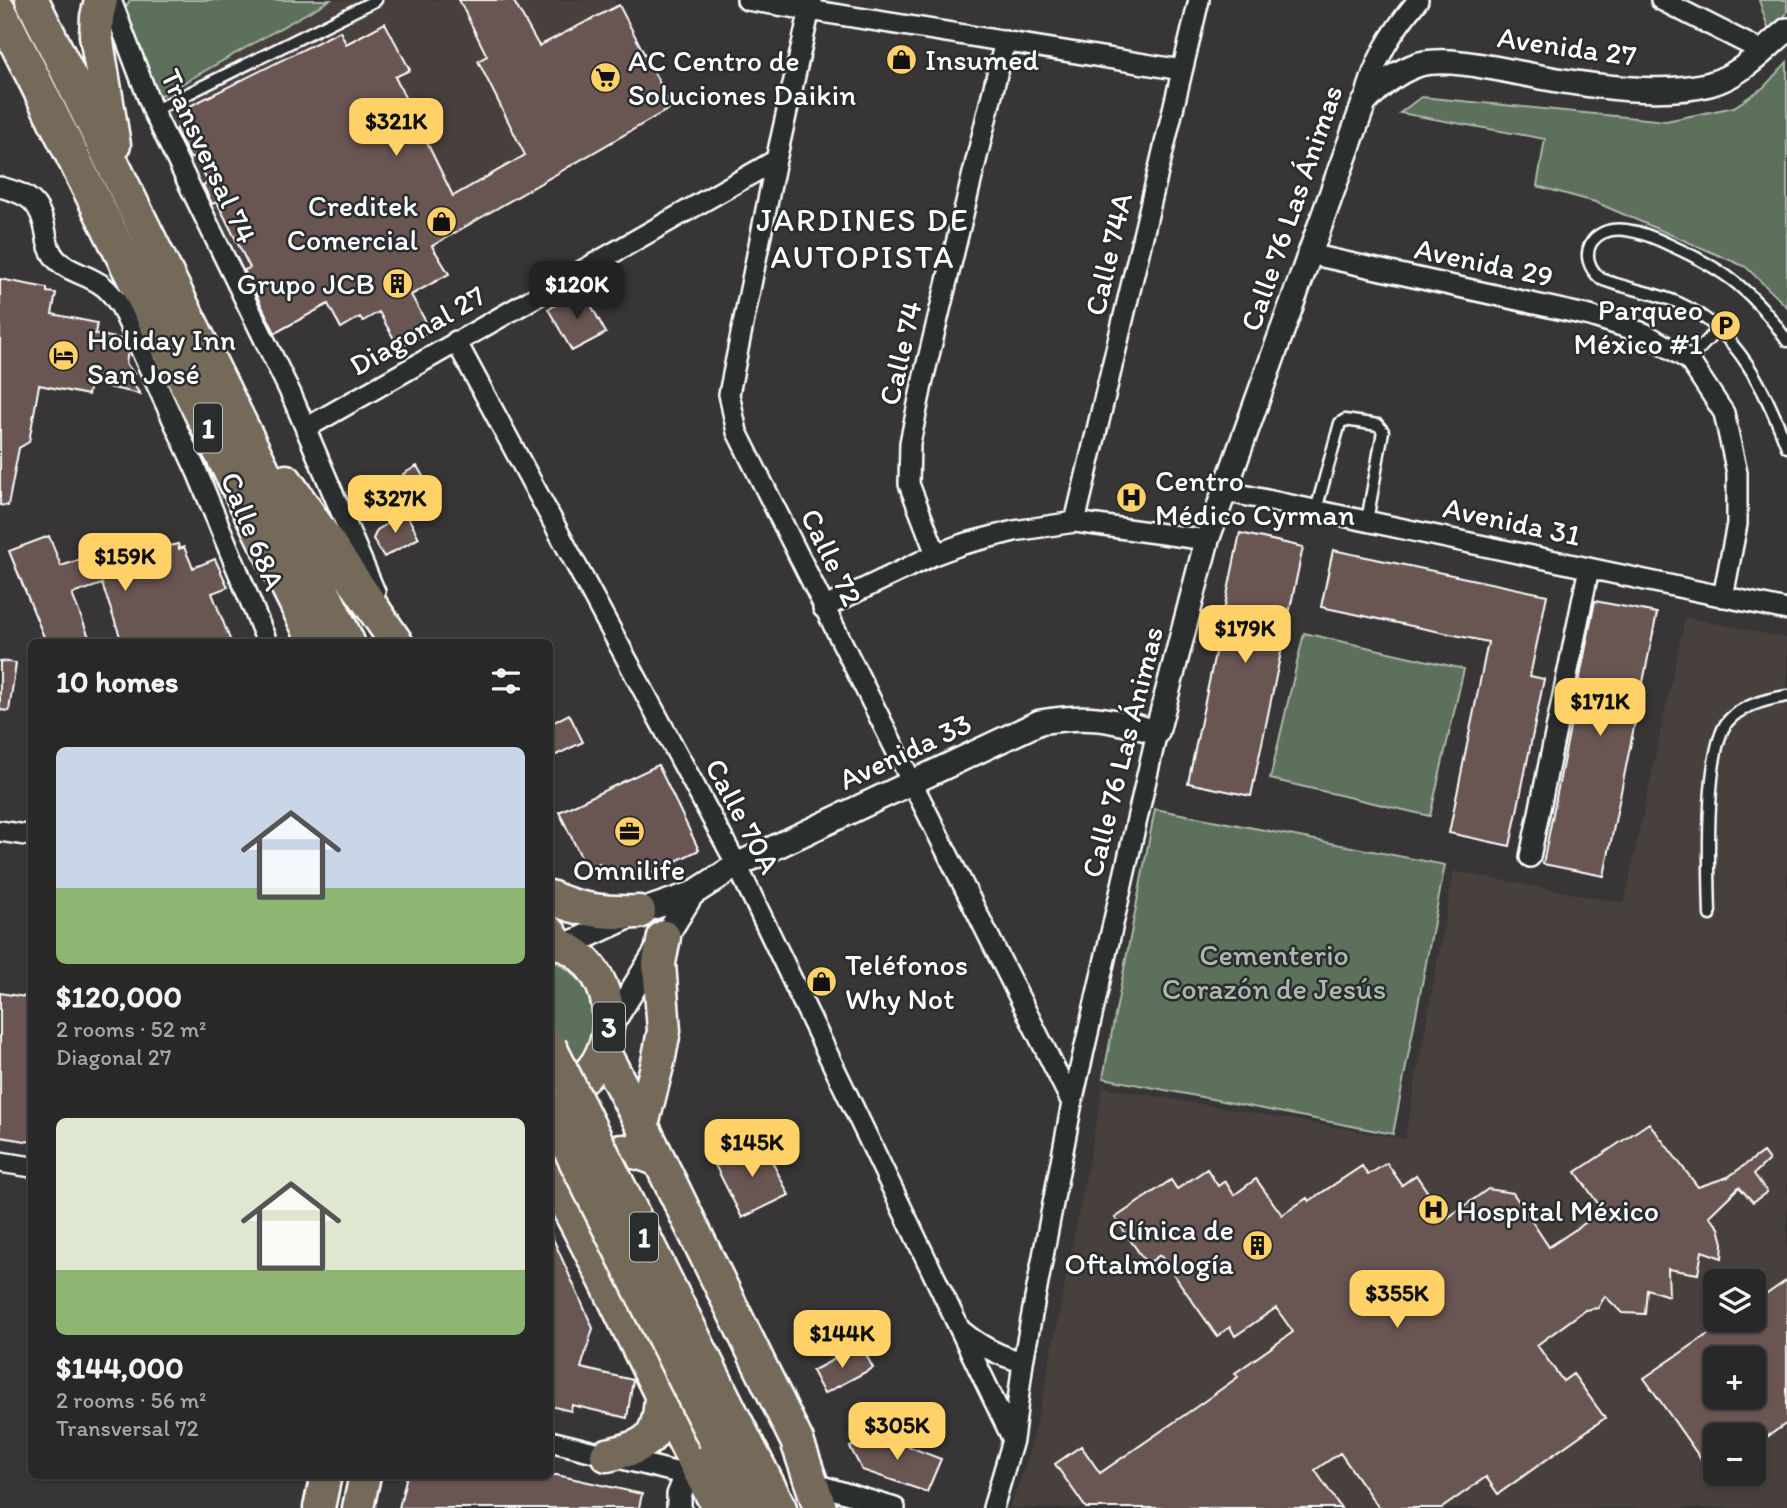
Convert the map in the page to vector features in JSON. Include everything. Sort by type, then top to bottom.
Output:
[{"type":"highway","name":"1","points":[[32,0],[347,639]]},
{"type":"highway","points":[[101,0],[96,35],[121,180]]},
{"type":"highway","name":"1","points":[[0,11],[314,639]]},
{"type":"highway","points":[[218,380],[394,639]]},
{"type":"highway","points":[[194,400],[301,639]]},
{"type":"highway","points":[[553,899],[567,906],[603,913],[639,912]]},
{"type":"highway","points":[[642,1125],[664,1031],[659,977],[664,937]]},
{"type":"highway","points":[[606,1040],[642,1125],[797,1441],[821,1497]]},
{"type":"highway","name":"1","points":[[553,1055],[708,1451],[780,1508]]},
{"type":"highway","name":"1","points":[[553,1117],[708,1451],[748,1508]]},
{"type":"highway","points":[[570,1211],[571,1193],[578,1176],[590,1162],[606,1153],[624,1150],[643,1153],[659,1161]]},
{"type":"highway","points":[[553,1180],[661,1394],[708,1451],[719,1508]]},
{"type":"highway","points":[[607,1454],[639,1448],[650,1437],[660,1411],[661,1394]]},
{"type":"main road","name":"3","points":[[553,1095],[573,1086],[590,1071],[606,1040],[609,1003],[600,980],[586,961],[555,941]]},
{"type":"main road","points":[[319,1508],[325,1479]]},
{"type":"main road","points":[[358,1508],[364,1479]]},
{"type":"street","name":"Transversal 74","points":[[111,0],[153,111],[306,428],[395,639]]},
{"type":"street","points":[[747,0],[811,5],[1182,70]]},
{"type":"street","name":"Calle 74A","points":[[1075,522],[1199,0]]},
{"type":"street","name":"Calle 76 Las Ánimas","points":[[993,1508],[1013,1440],[1023,1362],[1072,1103],[1157,732],[1207,540],[1364,103],[1371,73],[1397,25],[1418,0]]},
{"type":"street","points":[[1661,0],[1762,51]]},
{"type":"street","name":"Calle 72","points":[[811,5],[776,160],[729,394],[737,432],[910,784],[1072,1103]]},
{"type":"street","name":"Avenida 27","points":[[1364,103],[1395,75],[1422,64],[1472,64],[1552,80],[1627,88],[1680,89],[1711,84],[1741,71],[1787,30]]},
{"type":"street","name":"Calle 74","points":[[936,554],[909,484],[910,443],[1005,41]]},
{"type":"street","name":"Diagonal 27","points":[[306,428],[776,160]]},
{"type":"street","name":"Calle 68A","points":[[0,187],[24,194],[34,201],[40,211],[48,247],[56,259],[69,269],[102,285],[121,307],[197,472],[266,639]]},
{"type":"street","name":"Avenida 29","points":[[1309,254],[1590,316],[1644,334],[1689,360]]},
{"type":"street","name":"Calle 70A","points":[[456,341],[737,865],[1013,1440]]},
{"type":"street","points":[[1689,360],[1724,413],[1737,473],[1737,524],[1723,597]]},
{"type":"street","name":"Avenida 31","points":[[1224,491],[1787,610]]},
{"type":"street","points":[[823,608],[936,554],[1014,531],[1075,522],[1207,540]]},
{"type":"street","points":[[1530,857],[1589,568]]},
{"type":"street","name":"Avenida 33","points":[[555,941],[692,894],[737,865],[1040,722],[1070,717],[1109,719],[1157,732]]},
{"type":"street","points":[[0,831],[28,835]]},
{"type":"street","name":"Avenida 33","points":[[606,1040],[664,937],[692,894]]},
{"type":"street","points":[[0,1162],[28,1166]]},
{"type":"street","name":"Calle 70A","points":[[959,1328],[978,1345],[995,1354],[1023,1362]]},
{"type":"street","points":[[553,1442],[607,1454],[708,1451]]},
{"type":"street","points":[[679,1508],[679,1495],[708,1451]]},
{"type":"street","points":[[821,1497],[834,1508]]},
{"type":"street","points":[[821,1497],[895,1508]]},
{"type":"lane","points":[[153,111],[376,0]]},
{"type":"lane","points":[[1787,341],[1764,308],[1735,280],[1697,257],[1660,240],[1628,230],[1602,231],[1593,239],[1588,261],[1591,271],[1601,279],[1680,303],[1718,329],[1743,354],[1787,447]]},
{"type":"lane","points":[[1689,360],[1718,329]]},
{"type":"lane","points":[[1316,510],[1340,423],[1345,420],[1378,425],[1383,431],[1367,521]]},
{"type":"lane","points":[[1710,915],[1709,802],[1720,735],[1728,720],[1744,710],[1768,698],[1787,695]]},
{"type":"shaded area","points":[[331,0],[614,0],[672,107],[271,334],[153,100]]},
{"type":"shaded area","name":"Hospital México","points":[[1685,617],[1787,638],[1787,1508],[1009,1508],[1025,1467],[1043,1395],[1103,1087],[1405,1139],[1454,871],[1624,903]]},
{"type":"green space","points":[[130,0],[330,0],[153,100],[121,15]]},
{"type":"green space","points":[[1759,0],[1787,0],[1787,13],[1770,34]]},
{"type":"green space","points":[[1787,62],[1787,307],[1746,267],[1595,202],[1537,186],[1545,139],[1400,113],[1421,97],[1666,121],[1734,107],[1764,87]]},
{"type":"green space","points":[[1304,633],[1464,669],[1430,816],[1270,779]]},
{"type":"green space","name":"Cementerio Corazón de Jesús","points":[[1155,809],[1445,865],[1393,1134],[1103,1078]]},
{"type":"green space","points":[[553,961],[578,979],[593,1007],[593,1038],[586,1053],[571,1069],[553,1078]]},
{"type":"building","points":[[459,0],[513,0],[539,46],[619,5],[672,107],[432,246],[449,274],[411,295],[426,322],[423,323],[428,333],[399,348],[379,312],[363,321],[360,317],[341,328],[328,304],[275,333],[244,270],[250,268],[217,202],[212,204],[203,185],[208,182],[197,159],[190,158],[176,130],[187,118],[182,110],[340,31],[346,44],[385,23],[410,70],[395,77],[453,196],[525,155],[478,61],[487,56]]},
{"type":"building","name":"Holiday Inn San José","points":[[0,279],[47,288],[47,292],[56,293],[52,314],[97,323],[95,334],[122,339],[123,349],[128,351],[126,363],[134,374],[129,378],[140,394],[90,383],[88,395],[39,385],[29,442],[19,448],[8,506],[0,505]]},
{"type":"building","points":[[583,290],[606,333],[572,351],[548,309]]},
{"type":"building","points":[[417,466],[432,492],[418,500],[403,474]]},
{"type":"building","points":[[406,513],[419,538],[384,557],[373,539],[377,530]]},
{"type":"building","points":[[1240,533],[1303,547],[1251,796],[1188,783]]},
{"type":"building","points":[[49,536],[61,566],[132,542],[135,551],[151,546],[152,550],[178,544],[179,549],[184,547],[193,568],[215,559],[228,587],[212,593],[230,639],[121,639],[102,584],[72,594],[90,639],[45,639],[9,551]]},
{"type":"building","points":[[1333,550],[1547,595],[1530,676],[1544,679],[1510,846],[1449,833],[1488,642],[1321,607]]},
{"type":"building","points":[[1595,601],[1657,613],[1604,876],[1543,864]]},
{"type":"building","points":[[0,661],[16,663],[9,711],[0,710]]},
{"type":"building","points":[[569,714],[583,742],[553,757],[553,722]]},
{"type":"building","name":"Omnilife","points":[[658,765],[699,850],[645,876],[641,867],[625,875],[621,866],[605,874],[599,863],[587,869],[559,812]]},
{"type":"building","points":[[0,993],[28,997],[28,1141],[0,1137]]},
{"type":"building","points":[[1649,1123],[1698,1187],[1728,1177],[1763,1152],[1769,1160],[1754,1174],[1767,1192],[1753,1202],[1739,1187],[1709,1216],[1719,1228],[1723,1243],[1722,1258],[1702,1251],[1698,1274],[1668,1269],[1669,1296],[1647,1289],[1645,1314],[1622,1313],[1605,1296],[1598,1308],[1585,1310],[1537,1345],[1563,1381],[1573,1374],[1605,1418],[1498,1494],[1486,1477],[1442,1508],[1379,1508],[1340,1453],[1315,1470],[1341,1508],[1086,1508],[1055,1464],[1081,1446],[1100,1473],[1238,1377],[1235,1373],[1293,1332],[1276,1308],[1235,1336],[1230,1327],[1217,1336],[1160,1255],[1147,1264],[1115,1218],[1171,1180],[1177,1189],[1207,1169],[1218,1186],[1225,1181],[1234,1195],[1256,1179],[1282,1215],[1307,1198],[1309,1201],[1362,1166],[1368,1175],[1387,1163],[1402,1185],[1416,1175],[1446,1219],[1488,1189],[1513,1193],[1549,1247],[1603,1211],[1576,1172]]},
{"type":"building","points":[[761,1140],[789,1195],[742,1218],[714,1163]]},
{"type":"building","points":[[553,1239],[593,1328],[581,1368],[633,1380],[627,1418],[572,1405],[571,1411],[553,1407]]},
{"type":"building","points":[[1787,1280],[1787,1423],[1766,1438],[1766,1423],[1703,1423],[1703,1462],[1644,1378],[1711,1332],[1766,1332],[1766,1295]]},
{"type":"building","points":[[861,1345],[873,1368],[824,1394],[812,1371]]},
{"type":"building","points":[[879,1435],[941,1459],[927,1492],[862,1470],[850,1447]]},
{"type":"building","points":[[553,1475],[557,1475],[642,1494],[639,1508],[399,1508],[406,1479],[553,1479]]},
{"type":"place","name":"Insumed","points":[[902,59]]},
{"type":"place","name":"AC Centro de Soluciones Daikin","points":[[605,77]]},
{"type":"place","name":"Creditek Comercial","points":[[441,222]]},
{"type":"place","name":"Grupo JCB","points":[[398,283]]},
{"type":"place","name":"Parqueo México #1","points":[[1726,326]]},
{"type":"place","name":"Holiday Inn San José","points":[[64,356]]},
{"type":"place","name":"Centro Médico Cyrman","points":[[1132,497]]},
{"type":"place","name":"Omnilife","points":[[629,831]]},
{"type":"place","name":"Teléfonos Why Not","points":[[822,981]]},
{"type":"place","name":"Hospital México","points":[[1433,1210]]},
{"type":"place","name":"Clínica de Oftalmología","points":[[1257,1246]]},
{"type":"district","name":"JARDINES DE AUTOPISTA","points":[[863,238]]}]
